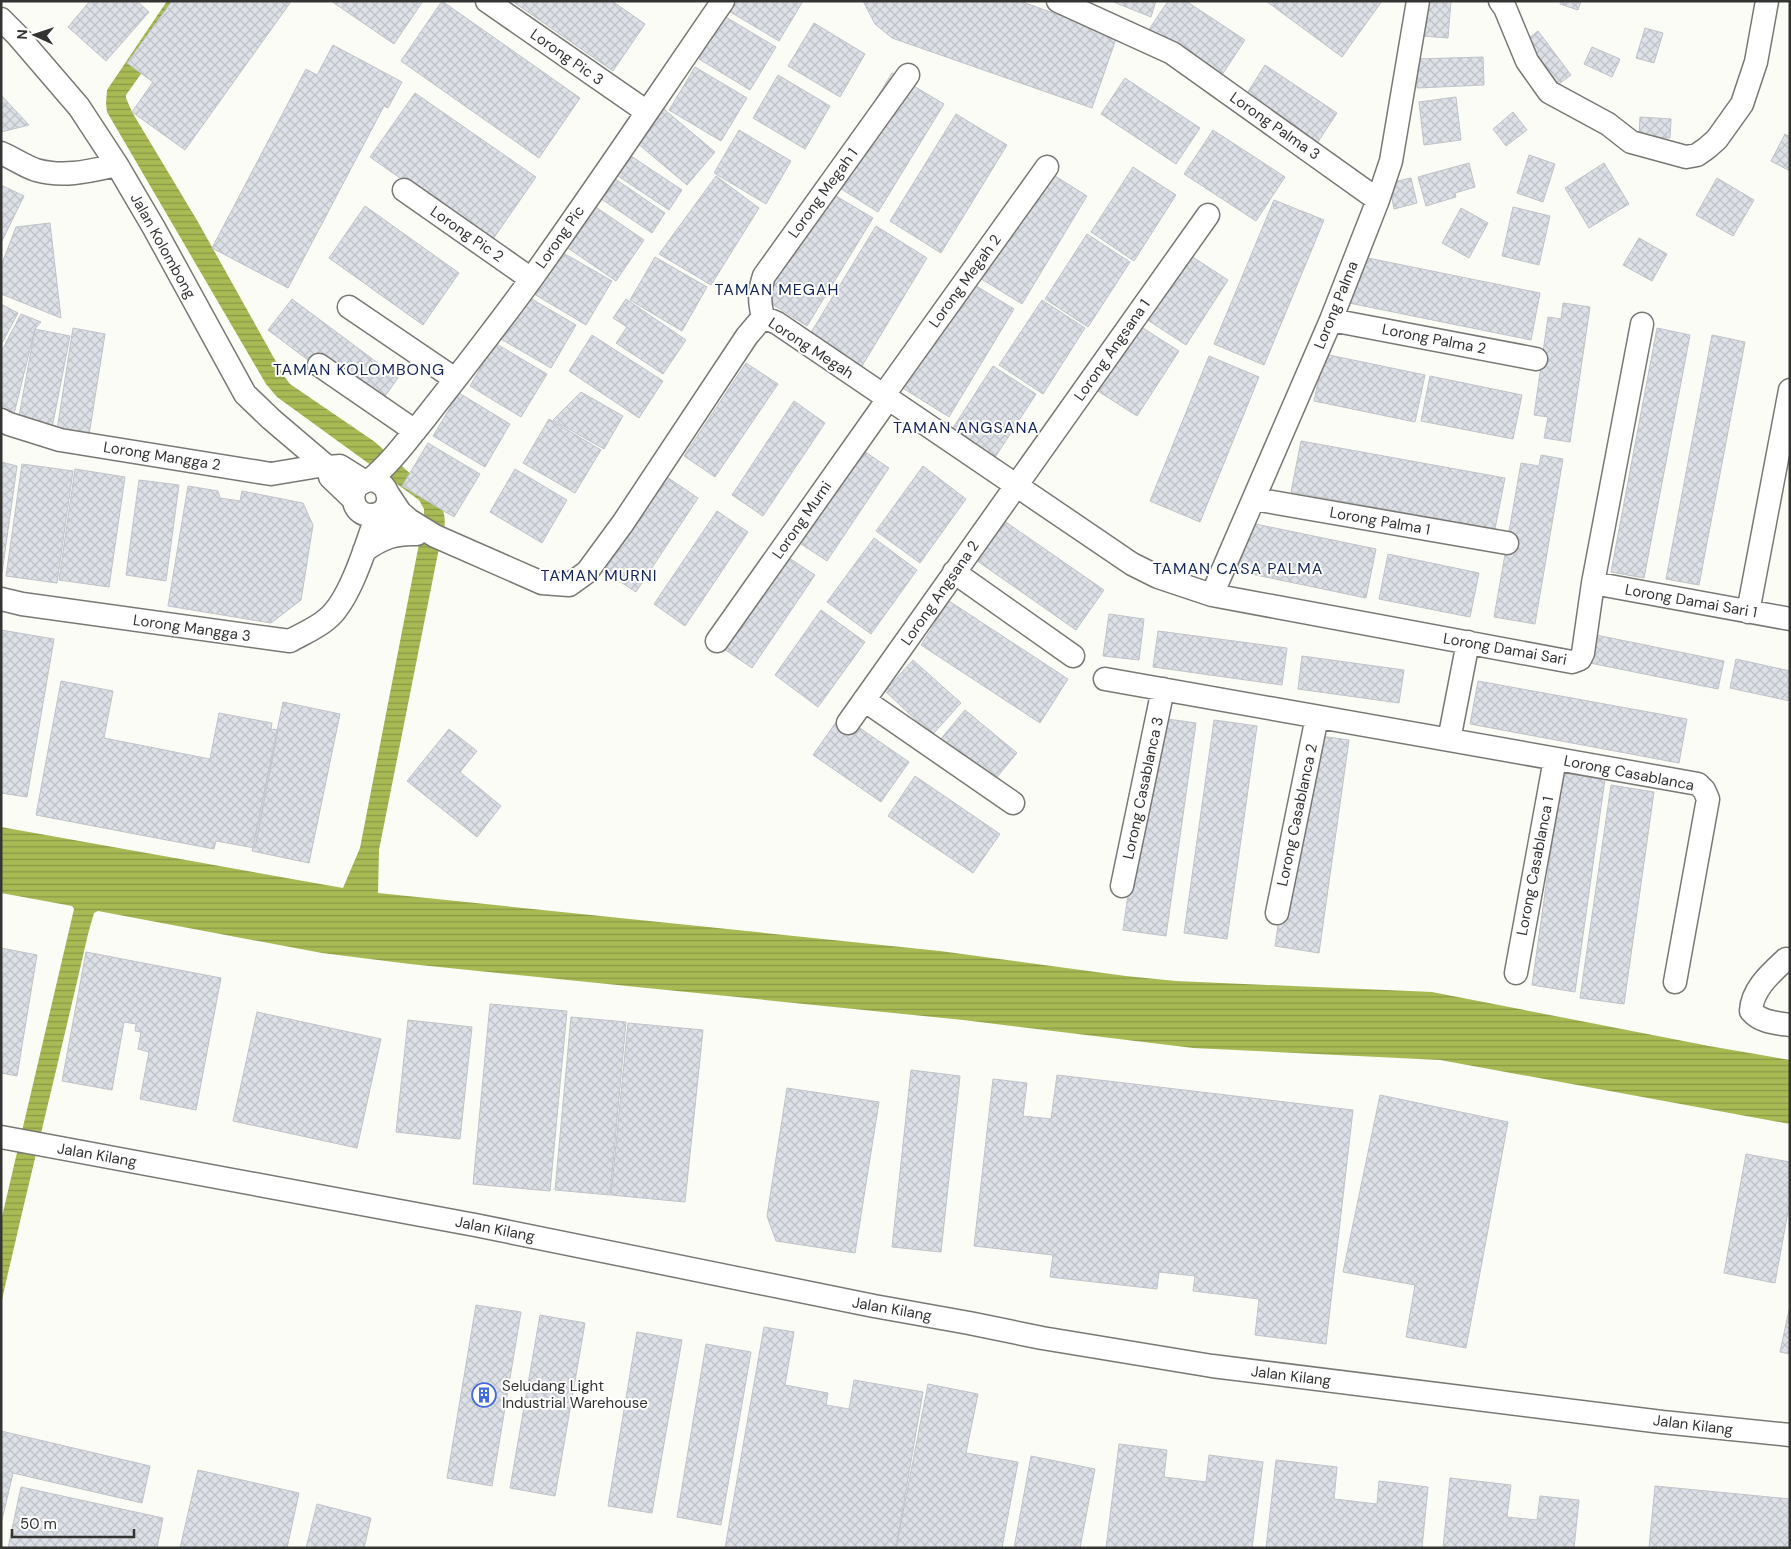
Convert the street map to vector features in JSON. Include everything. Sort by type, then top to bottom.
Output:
[{"type":"street","name":"Lorong Pic 3","points":[[487,1],[647,112]]},
{"type":"street","name":"Lorong Pic","points":[[370,495],[392,457],[415,432],[531,279],[723,1]]},
{"type":"street","name":"Lorong Palma 3","points":[[1058,1],[1172,53],[1378,200]]},
{"type":"street","name":"Lorong Palma","points":[[1212,595],[1331,320],[1378,200],[1390,161],[1418,1]]},
{"type":"street","points":[[1506,3],[1527,61],[1549,92],[1608,124],[1632,142],[1686,157],[1697,155],[1707,148],[1717,138],[1742,104],[1756,62],[1767,1]]},
{"type":"street","name":"Jalan Kolombong","points":[[1,20],[18,36],[79,108],[117,165],[154,228],[245,394],[271,419],[327,466],[330,477],[370,495]]},
{"type":"street","name":"Lorong Megah 1","points":[[763,317],[759,303],[760,288],[764,276],[908,75]]},
{"type":"street","points":[[1,153],[37,170],[58,173],[80,174],[117,165]]},
{"type":"street","name":"Lorong Megah 2","points":[[885,397],[1047,167]]},
{"type":"street","name":"Lorong Pic 2","points":[[404,190],[531,279]]},
{"type":"street","name":"Lorong Angsana 1","points":[[1016,485],[1208,215]]},
{"type":"street","points":[[349,307],[456,379]]},
{"type":"street","name":"Lorong Megah","points":[[370,495],[400,512],[430,534],[542,583],[569,585],[587,572],[623,523],[747,336],[763,317],[777,323],[1132,564],[1158,577],[1212,595]]},
{"type":"street","name":"Lorong Palma 2","points":[[1331,320],[1536,359]]},
{"type":"street","name":"Lorong Damai Sari","points":[[1212,595],[1572,662],[1580,659],[1583,653],[1593,583],[1642,324]]},
{"type":"street","points":[[319,365],[415,432]]},
{"type":"street","points":[[1748,612],[1790,390]]},
{"type":"street","name":"Lorong Murni","points":[[716,641],[885,397]]},
{"type":"street","name":"Lorong Mangga 2","points":[[1,420],[60,440],[272,474],[327,466]]},
{"type":"street","name":"Lorong Angsana 2","points":[[848,722],[1016,485]]},
{"type":"street","name":"Lorong Mangga 3","points":[[1,599],[22,604],[290,641],[328,619],[341,603],[364,551],[370,495]]},
{"type":"street","name":"Lorong Mangga 3","points":[[354,576],[370,495]]},
{"type":"street","name":"Lorong Palma 1","points":[[1254,500],[1506,543]]},
{"type":"street","points":[[364,551],[380,541],[400,533],[430,534]]},
{"type":"street","points":[[954,572],[1074,656]]},
{"type":"street","name":"Lorong Damai Sari 1","points":[[1593,583],[1790,619]]},
{"type":"street","points":[[1449,740],[1468,642]]},
{"type":"street","name":"Lorong Casablanca","points":[[1105,679],[1698,784],[1704,790],[1708,799],[1675,982]]},
{"type":"street","name":"Lorong Casablanca 3","points":[[1122,886],[1163,690]]},
{"type":"street","points":[[864,700],[1013,803]]},
{"type":"street","name":"Lorong Casablanca 2","points":[[1277,913],[1317,717]]},
{"type":"street","name":"Lorong Casablanca 1","points":[[1516,973],[1555,759]]},
{"type":"street","points":[[1786,959],[1766,978],[1751,1003],[1750,1011],[1755,1017],[1790,1025]]},
{"type":"street","name":"Jalan Kilang","points":[[6,1138],[475,1225],[1051,1340],[1221,1367],[1680,1424],[1790,1435]]},
{"type":"shaded area","points":[[167,1],[193,1],[126,95],[132,112],[198,222],[290,384],[375,442],[432,493],[442,508],[444,515],[443,536],[438,553],[379,850],[378,893],[940,951],[1176,981],[1432,992],[1790,1060],[1790,1124],[1440,1060],[1193,1048],[963,1020],[410,964],[322,953],[98,911],[94,913],[88,934],[1,1304],[1,1221],[74,909],[72,906],[1,893],[1,827],[343,888],[360,848],[424,518],[424,509],[419,500],[277,397],[266,384],[107,112],[107,90]]},
{"type":"building","points":[[90,1],[137,1],[149,12],[106,61],[68,27]]},
{"type":"building","points":[[172,1],[288,1],[290,3],[185,150],[132,112],[153,82],[127,63]]},
{"type":"building","points":[[331,1],[423,1],[394,44]]},
{"type":"building","points":[[442,1],[580,98],[539,158],[401,61]]},
{"type":"building","points":[[512,1],[612,1],[645,24],[613,71]]},
{"type":"building","points":[[733,1],[803,1],[779,41],[727,10]]},
{"type":"building","points":[[863,1],[1020,1],[1117,36],[1092,108],[892,38],[875,24]]},
{"type":"building","points":[[1111,1],[1156,1],[1151,17]]},
{"type":"building","points":[[1168,1],[1186,1],[1245,40],[1216,84],[1144,37]]},
{"type":"building","points":[[1266,1],[1382,1],[1342,57]]},
{"type":"building","points":[[1424,1],[1451,1],[1448,38],[1422,36]]},
{"type":"building","points":[[1561,1],[1581,1],[1578,10],[1560,4]]},
{"type":"building","points":[[724,16],[776,47],[750,90],[699,59]]},
{"type":"building","points":[[814,23],[865,54],[840,97],[788,66]]},
{"type":"building","points":[[1645,28],[1663,33],[1654,63],[1636,58]]},
{"type":"building","points":[[1538,31],[1571,75],[1547,93],[1514,49]]},
{"type":"building","points":[[333,45],[402,82],[388,108],[384,106],[288,288],[212,248],[306,69],[317,75]]},
{"type":"building","points":[[1592,47],[1620,59],[1612,77],[1584,64]]},
{"type":"building","points":[[1483,57],[1484,85],[1417,88],[1416,59]]},
{"type":"building","points":[[1265,65],[1337,113],[1308,157],[1237,109]]},
{"type":"building","points":[[695,67],[747,98],[721,141],[669,110]]},
{"type":"building","points":[[892,73],[944,104],[878,212],[827,180]]},
{"type":"building","points":[[778,75],[830,106],[805,149],[753,118]]},
{"type":"building","points":[[1125,78],[1200,128],[1176,164],[1101,114]]},
{"type":"building","points":[[415,93],[536,177],[491,242],[370,157]]},
{"type":"building","points":[[1,95],[29,125],[1,132]]},
{"type":"building","points":[[1456,97],[1461,140],[1424,145],[1419,102]]},
{"type":"building","points":[[659,105],[715,152],[687,185],[631,138]]},
{"type":"building","points":[[1513,112],[1527,130],[1506,146],[1493,129]]},
{"type":"building","points":[[956,114],[1007,145],[941,253],[890,221]]},
{"type":"building","points":[[1640,117],[1671,119],[1670,138],[1639,136]]},
{"type":"building","points":[[739,130],[791,161],[766,204],[714,173]]},
{"type":"building","points":[[1213,130],[1285,177],[1256,221],[1184,174]]},
{"type":"building","points":[[1785,134],[1790,137],[1790,171],[1771,161]]},
{"type":"building","points":[[625,152],[682,190],[669,210],[612,172]]},
{"type":"building","points":[[1529,155],[1555,164],[1543,202],[1517,193]]},
{"type":"building","points":[[1469,163],[1475,187],[1455,193],[1456,197],[1426,206],[1418,177]]},
{"type":"building","points":[[1604,163],[1629,204],[1589,228],[1565,188]]},
{"type":"building","points":[[1036,164],[1087,196],[1022,304],[970,272]]},
{"type":"building","points":[[1133,167],[1176,195],[1134,261],[1091,232]]},
{"type":"building","points":[[608,174],[665,213],[652,233],[594,194]]},
{"type":"building","points":[[716,176],[759,208],[711,285],[659,254]]},
{"type":"building","points":[[1411,178],[1417,203],[1394,209],[1389,183]]},
{"type":"building","points":[[1717,178],[1754,200],[1733,236],[1696,215]]},
{"type":"building","points":[[1,185],[24,196],[1,243]]},
{"type":"building","points":[[821,187],[873,218],[807,326],[756,294]]},
{"type":"building","points":[[1274,200],[1324,220],[1264,365],[1214,344]]},
{"type":"building","points":[[590,203],[644,240],[616,281],[562,244]]},
{"type":"building","points":[[365,206],[459,273],[423,325],[329,258]]},
{"type":"building","points":[[1513,207],[1550,216],[1539,265],[1502,256]]},
{"type":"building","points":[[1461,208],[1488,223],[1469,258],[1442,243]]},
{"type":"building","points":[[50,223],[61,318],[1,294],[1,266],[16,227]]},
{"type":"building","points":[[876,226],[927,258],[862,366],[810,334]]},
{"type":"building","points":[[1087,234],[1130,262],[1088,327],[1045,299]]},
{"type":"building","points":[[1639,238],[1667,254],[1652,281],[1623,265]]},
{"type":"building","points":[[560,251],[612,281],[586,325],[534,294]]},
{"type":"building","points":[[1185,252],[1228,280],[1186,345],[1143,317]]},
{"type":"building","points":[[1358,256],[1540,293],[1531,340],[1349,303]]},
{"type":"building","points":[[655,257],[707,287],[682,331],[630,300]]},
{"type":"building","points":[[963,278],[1014,309],[949,417],[898,385]]},
{"type":"building","points":[[525,295],[576,325],[551,368],[499,338]]},
{"type":"building","points":[[292,299],[398,378],[375,410],[268,330]]},
{"type":"building","points":[[626,299],[686,340],[663,374],[616,343],[627,327],[613,318]]},
{"type":"building","points":[[1042,300],[1085,328],[1043,394],[999,365]]},
{"type":"building","points":[[1563,303],[1590,307],[1570,442],[1544,438],[1548,417],[1534,415],[1548,317],[1561,319]]},
{"type":"building","points":[[1,304],[18,313],[1,345]]},
{"type":"building","points":[[21,314],[41,322],[35,329],[12,422],[1,417],[1,352]]},
{"type":"building","points":[[1135,323],[1179,351],[1137,416],[1093,388]]},
{"type":"building","points":[[73,328],[105,334],[89,435],[57,430]]},
{"type":"building","points":[[1657,328],[1690,335],[1644,578],[1611,572]]},
{"type":"building","points":[[35,329],[70,336],[52,428],[18,422]]},
{"type":"building","points":[[592,335],[663,381],[639,418],[569,371]]},
{"type":"building","points":[[1712,335],[1745,342],[1699,585],[1666,579]]},
{"type":"building","points":[[495,343],[547,374],[521,417],[470,386]]},
{"type":"building","points":[[1324,354],[1425,375],[1415,422],[1314,401]]},
{"type":"building","points":[[1209,356],[1259,377],[1200,522],[1150,501]]},
{"type":"building","points":[[746,363],[778,384],[715,477],[684,456]]},
{"type":"building","points":[[993,366],[1036,394],[994,459],[951,431]]},
{"type":"building","points":[[1430,376],[1522,395],[1513,439],[1421,421]]},
{"type":"building","points":[[581,392],[623,416],[604,449],[553,420]]},
{"type":"building","points":[[459,393],[510,424],[485,467],[433,436]]},
{"type":"building","points":[[794,401],[825,423],[763,516],[732,495]]},
{"type":"building","points":[[549,419],[601,450],[575,493],[523,463]]},
{"type":"building","points":[[1301,441],[1505,478],[1495,529],[1291,492]]},
{"type":"building","points":[[428,443],[480,474],[454,517],[402,486]]},
{"type":"building","points":[[858,447],[889,468],[827,561],[795,540]]},
{"type":"building","points":[[1541,455],[1563,459],[1535,624],[1494,617],[1521,463],[1539,466]]},
{"type":"building","points":[[1,462],[17,466],[2,573],[1,573]]},
{"type":"building","points":[[22,464],[73,471],[57,583],[6,576]]},
{"type":"building","points":[[923,466],[966,499],[920,563],[876,531]]},
{"type":"building","points":[[75,469],[125,477],[109,587],[59,580]]},
{"type":"building","points":[[515,469],[567,500],[542,543],[490,512]]},
{"type":"building","points":[[667,477],[698,498],[636,592],[604,571]]},
{"type":"building","points":[[139,480],[179,485],[166,581],[126,575]]},
{"type":"building","points":[[188,486],[218,491],[220,498],[240,501],[242,491],[303,503],[313,525],[301,600],[271,623],[168,606]]},
{"type":"building","points":[[717,511],[748,532],[685,626],[654,604]]},
{"type":"building","points":[[1000,518],[1104,590],[1076,630],[973,558]]},
{"type":"building","points":[[1246,522],[1376,549],[1366,598],[1237,571]]},
{"type":"building","points":[[874,538],[917,570],[871,634],[827,602]]},
{"type":"building","points":[[783,554],[815,575],[752,668],[721,647]]},
{"type":"building","points":[[1388,554],[1479,573],[1470,617],[1379,599]]},
{"type":"building","points":[[949,601],[1068,679],[1040,723],[921,645]]},
{"type":"building","points":[[821,610],[865,642],[818,707],[775,675]]},
{"type":"building","points":[[1109,614],[1144,619],[1139,660],[1103,656]]},
{"type":"building","points":[[1,630],[54,639],[27,797],[1,793]]},
{"type":"building","points":[[1158,631],[1287,648],[1282,685],[1153,667]]},
{"type":"building","points":[[1596,635],[1724,661],[1718,689],[1590,663]]},
{"type":"building","points":[[1302,656],[1404,670],[1399,703],[1298,689]]},
{"type":"building","points":[[1736,659],[1790,671],[1790,701],[1730,688]]},
{"type":"building","points":[[913,660],[961,703],[932,735],[885,691]]},
{"type":"building","points":[[61,681],[113,691],[104,738],[210,759],[219,713],[272,723],[271,729],[278,730],[255,848],[216,841],[214,849],[36,815]]},
{"type":"building","points":[[1478,681],[1687,719],[1679,763],[1470,724]]},
{"type":"building","points":[[283,702],[340,714],[309,863],[252,851]]},
{"type":"building","points":[[965,710],[1017,753],[992,783],[940,740]]},
{"type":"building","points":[[841,715],[909,762],[881,802],[813,755]]},
{"type":"building","points":[[1153,717],[1196,723],[1166,936],[1123,930]]},
{"type":"building","points":[[1214,720],[1257,726],[1227,939],[1184,933]]},
{"type":"building","points":[[449,729],[477,751],[460,772],[501,806],[477,837],[407,781]]},
{"type":"building","points":[[1306,734],[1349,740],[1319,953],[1275,946]]},
{"type":"building","points":[[1562,773],[1605,779],[1575,992],[1532,985]]},
{"type":"building","points":[[915,776],[1000,834],[973,873],[888,816]]},
{"type":"building","points":[[1611,785],[1654,792],[1624,1004],[1580,998]]},
{"type":"building","points":[[1,948],[37,955],[17,1076],[1,1073]]},
{"type":"building","points":[[86,952],[221,978],[196,1110],[140,1099],[149,1052],[138,1049],[141,1032],[135,1031],[136,1024],[124,1022],[112,1090],[62,1081]]},
{"type":"building","points":[[490,1004],[567,1011],[550,1191],[473,1184]]},
{"type":"building","points":[[257,1012],[381,1039],[357,1148],[233,1121]]},
{"type":"building","points":[[571,1017],[626,1022],[610,1195],[555,1190]]},
{"type":"building","points":[[408,1020],[472,1027],[460,1139],[396,1132]]},
{"type":"building","points":[[628,1023],[703,1030],[685,1202],[611,1195]]},
{"type":"building","points":[[911,1070],[960,1076],[941,1252],[892,1247]]},
{"type":"building","points":[[1057,1075],[1353,1110],[1326,1344],[1255,1335],[1259,1299],[1193,1291],[1195,1276],[1159,1272],[1157,1289],[1050,1277],[1053,1255],[974,1246],[993,1079],[1027,1083],[1023,1116],[1051,1119]]},
{"type":"building","points":[[787,1088],[879,1102],[855,1253],[776,1241],[767,1216]]},
{"type":"building","points":[[1380,1095],[1508,1122],[1466,1348],[1406,1337],[1415,1285],[1343,1272]]},
{"type":"building","points":[[1746,1154],[1790,1162],[1790,1201],[1775,1283],[1724,1273]]},
{"type":"building","name":"Seludang Light Industrial Warehouse","points":[[476,1305],[521,1312],[492,1486],[447,1478]]},
{"type":"building","points":[[1790,1305],[1790,1354],[1780,1352]]},
{"type":"building","points":[[540,1315],[585,1323],[555,1496],[510,1488]]},
{"type":"building","points":[[764,1327],[794,1332],[785,1385],[828,1393],[826,1405],[849,1409],[854,1380],[923,1392],[896,1548],[725,1548]]},
{"type":"building","points":[[637,1332],[682,1340],[652,1513],[608,1506]]},
{"type":"building","points":[[706,1344],[751,1352],[721,1525],[677,1517]]},
{"type":"building","points":[[928,1384],[978,1394],[966,1453],[1018,1462],[1002,1548],[896,1548]]},
{"type":"building","points":[[1,1431],[150,1466],[142,1503],[13,1473],[1,1524]]},
{"type":"building","points":[[1119,1444],[1167,1450],[1164,1477],[1206,1482],[1209,1455],[1263,1462],[1252,1548],[1106,1548]]},
{"type":"building","points":[[1031,1456],[1095,1469],[1080,1548],[1014,1548]]},
{"type":"building","points":[[1276,1460],[1337,1467],[1334,1499],[1377,1504],[1379,1481],[1428,1487],[1422,1548],[1266,1548]]},
{"type":"building","points":[[198,1470],[299,1493],[287,1548],[180,1548]]},
{"type":"building","points":[[1450,1478],[1511,1485],[1507,1517],[1537,1520],[1540,1496],[1579,1500],[1574,1548],[1443,1548]]},
{"type":"building","points":[[1655,1486],[1790,1499],[1790,1548],[1649,1548]]},
{"type":"building","points":[[21,1487],[163,1518],[157,1548],[8,1548]]},
{"type":"building","points":[[317,1504],[371,1518],[364,1548],[306,1548]]},
{"type":"place","name":"Seludang Light Industrial Warehouse","points":[[484,1395]]},
{"type":"district","name":"TAMAN MEGAH","points":[[777,289]]},
{"type":"district","name":"TAMAN KOLOMBONG","points":[[359,369]]},
{"type":"district","name":"TAMAN ANGSANA","points":[[966,427]]},
{"type":"district","name":"TAMAN CASA PALMA","points":[[1238,568]]},
{"type":"district","name":"TAMAN MURNI","points":[[599,575]]}]
